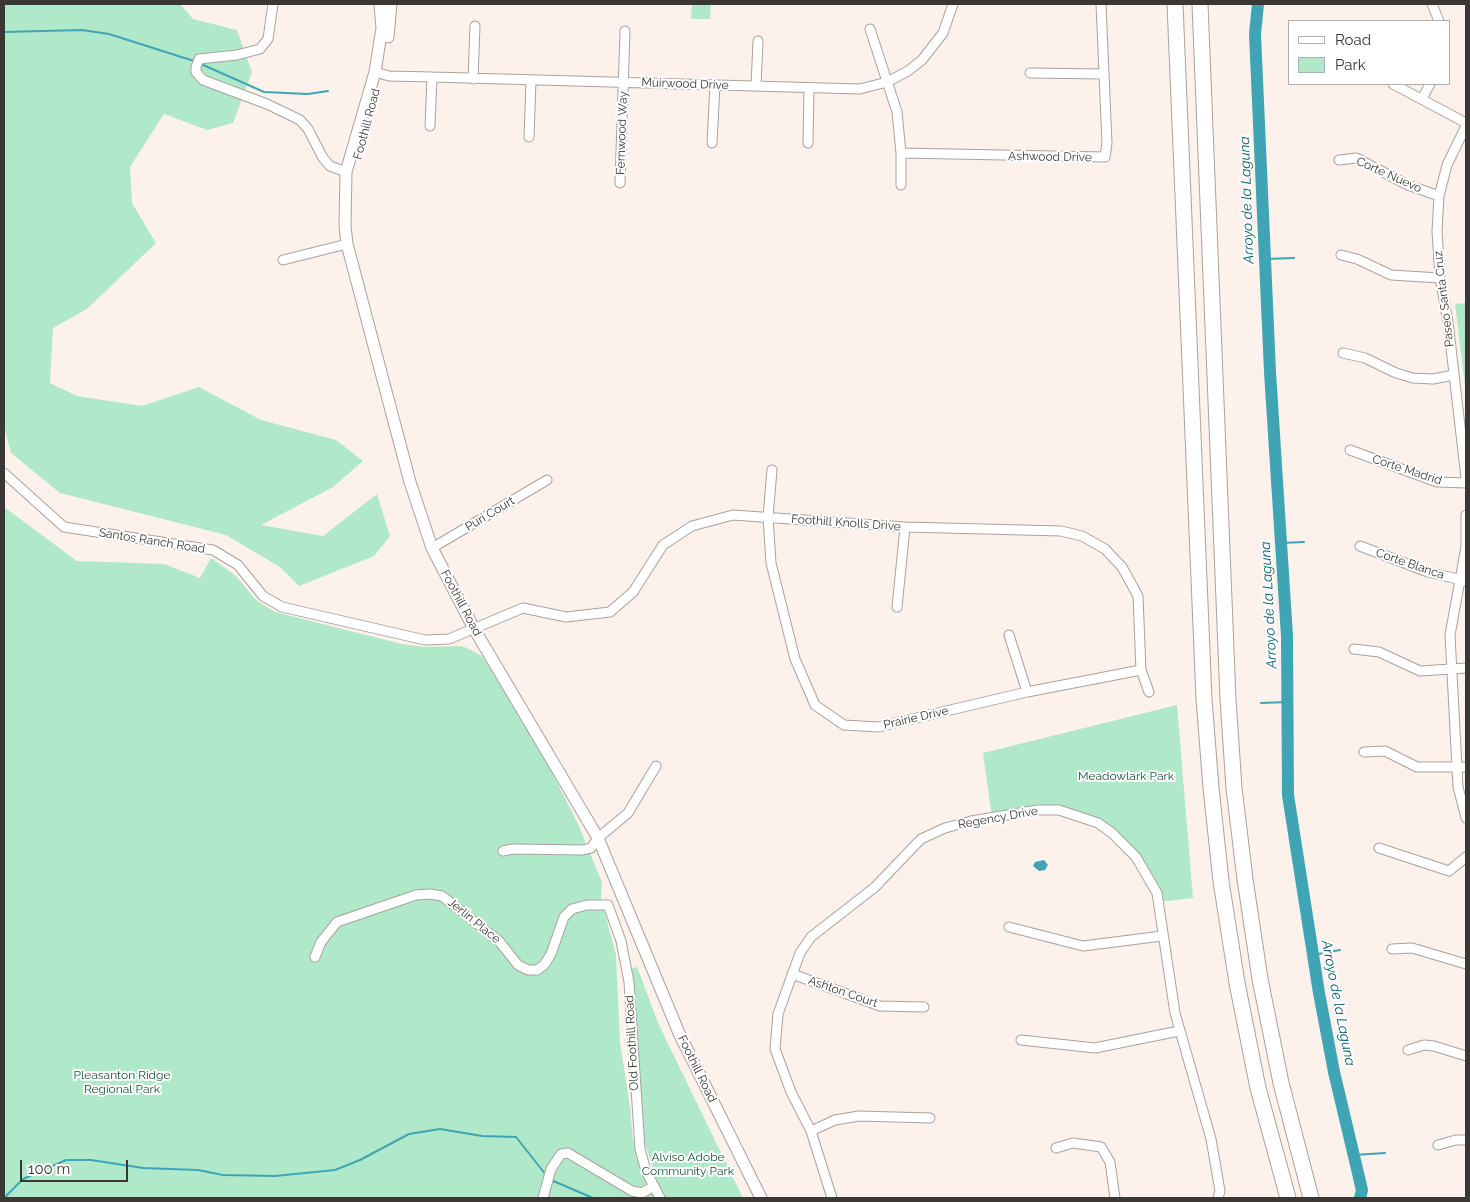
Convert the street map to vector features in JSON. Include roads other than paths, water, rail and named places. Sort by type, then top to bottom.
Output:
[{"type":"highway","points":[[1175,4],[1204,699],[1212,807],[1228,930],[1246,1034],[1272,1143],[1288,1198]]},
{"type":"highway","points":[[1200,4],[1227,690],[1234,788],[1245,879],[1262,987],[1281,1083],[1311,1198]]},
{"type":"main road","name":"Foothill Road","points":[[380,4],[382,28],[378,73],[346,172],[345,226],[347,244],[410,482],[432,548],[473,627],[598,838],[679,1033],[761,1198]]},
{"type":"main road","name":"Foothill Road","points":[[347,244],[350,188],[378,73],[392,4]]},
{"type":"main road","name":"Foothill Road","points":[[638,937],[646,970],[663,1014],[754,1198]]},
{"type":"street","points":[[273,4],[268,39],[260,49],[237,55],[199,59],[196,72],[203,80],[290,113],[308,128],[323,158],[330,166],[346,172]]},
{"type":"street","name":"Muirwood Drive","points":[[378,73],[432,78],[860,89],[887,82],[908,71],[937,43],[948,23],[954,4]]},
{"type":"street","name":"Ashwood Drive","points":[[901,153],[1104,157],[1107,144],[1101,4]]},
{"type":"street","points":[[1432,4],[1439,20]]},
{"type":"street","points":[[473,79],[475,26]]},
{"type":"street","points":[[870,29],[897,112],[901,153],[901,185]]},
{"type":"street","name":"Fernwood Way","points":[[620,183],[625,31]]},
{"type":"street","points":[[756,86],[758,41]]},
{"type":"street","points":[[1030,73],[1104,74]]},
{"type":"street","points":[[430,126],[432,78]]},
{"type":"street","points":[[529,137],[531,81]]},
{"type":"street","points":[[712,143],[715,85]]},
{"type":"street","points":[[1395,85],[1466,124]]},
{"type":"street","points":[[1422,99],[1429,85]]},
{"type":"street","points":[[808,143],[809,88]]},
{"type":"street","name":"Paseo Santa Cruz","points":[[1466,124],[1450,158],[1439,196],[1437,231],[1440,278],[1448,322],[1466,478]]},
{"type":"street","name":"Corte Nuevo","points":[[1339,160],[1356,158],[1408,186],[1439,196]]},
{"type":"street","points":[[284,260],[347,244]]},
{"type":"street","points":[[1341,255],[1357,259],[1391,275],[1440,278]]},
{"type":"street","points":[[1343,353],[1365,358],[1396,373],[1414,378],[1453,375]]},
{"type":"street","name":"Corte Madrid","points":[[1350,450],[1437,482],[1466,483]]},
{"type":"street","name":"Prairie Drive","points":[[772,470],[768,517],[771,562],[795,658],[815,705],[844,724],[878,727],[1027,692],[1141,670]]},
{"type":"street","name":"Santos Ranch Road","points":[[4,473],[64,528],[213,550],[238,565],[263,596],[282,607],[425,640],[449,640],[473,627]]},
{"type":"street","name":"Puri Court","points":[[432,548],[547,480]]},
{"type":"street","name":"Foothill Knolls Drive","points":[[473,627],[523,608],[566,617],[610,612],[633,592],[663,544],[692,526],[733,514],[905,527],[1061,531],[1082,536],[1105,549],[1122,567],[1138,596],[1141,670],[1149,692]]},
{"type":"street","points":[[1466,515],[1463,581],[1450,635],[1456,767],[1458,787],[1466,818]]},
{"type":"street","points":[[897,607],[905,527]]},
{"type":"street","name":"Corte Blanca","points":[[1360,546],[1428,572],[1463,581]]},
{"type":"street","points":[[1009,635],[1027,692]]},
{"type":"street","points":[[1354,649],[1378,652],[1420,671],[1466,668]]},
{"type":"street","points":[[1364,752],[1385,751],[1417,767],[1466,767]]},
{"type":"street","points":[[504,851],[512,849],[583,850],[591,848],[598,838],[628,813],[656,766]]},
{"type":"street","name":"Regency Drive","points":[[832,1198],[811,1131],[791,1092],[775,1049],[778,1014],[800,953],[811,937],[875,887],[922,839],[945,828],[972,821],[1038,810],[1059,810],[1098,823],[1130,851],[1157,893],[1162,936],[1179,1031],[1211,1139],[1220,1191],[1218,1198]]},
{"type":"street","points":[[1379,848],[1449,871],[1466,858]]},
{"type":"street","points":[[608,905],[622,892]]},
{"type":"street","name":"Jerlin Place","points":[[315,957],[321,942],[337,922],[416,895],[430,894],[442,896],[500,941],[518,965],[528,970],[537,970],[544,965],[551,954],[564,917],[572,908],[587,905],[608,905]]},
{"type":"street","name":"Old Foothill Road","points":[[608,905],[621,941],[629,982],[640,1149],[646,1171],[660,1198]]},
{"type":"street","points":[[1009,927],[1082,946],[1162,936]]},
{"type":"street","points":[[1392,949],[1412,948],[1466,964]]},
{"type":"street","name":"Ashton Court","points":[[792,974],[880,1006],[924,1007]]},
{"type":"street","points":[[1021,1040],[1095,1048],[1179,1031]]},
{"type":"street","points":[[1408,1050],[1424,1045],[1434,1046],[1466,1056]]},
{"type":"street","points":[[811,1131],[836,1120],[860,1116],[930,1118]]},
{"type":"street","points":[[1438,1145],[1456,1140],[1466,1140]]},
{"type":"street","points":[[1056,1148],[1074,1144],[1102,1147],[1110,1162],[1115,1198]]},
{"type":"street","points":[[543,1198],[551,1168],[561,1154],[568,1153],[632,1191],[642,1193],[654,1186]]},
{"type":"water","points":[[1044,860],[1048,865],[1045,870],[1039,871],[1033,866],[1035,862]]},
{"type":"waterway","name":"Arroyo de la Laguna","points":[[1258,4],[1255,34],[1270,372],[1287,636],[1288,795],[1319,993],[1334,1072],[1362,1190],[1360,1198]]},
{"type":"waterway","points":[[4,32],[82,30],[109,34],[194,61]]},
{"type":"waterway","points":[[201,64],[264,92],[308,94],[328,91]]},
{"type":"waterway","points":[[1266,259],[1294,258]]},
{"type":"waterway","points":[[1281,543],[1304,542]]},
{"type":"waterway","points":[[1261,703],[1288,702]]},
{"type":"waterway","points":[[1313,955],[1340,950]]},
{"type":"waterway","points":[[4,1198],[23,1179],[66,1160],[91,1160],[143,1168],[198,1170],[223,1175],[275,1176],[335,1170],[360,1160],[409,1134],[440,1129],[482,1136],[516,1137],[546,1175]]},
{"type":"waterway","points":[[1354,1155],[1385,1153]]},
{"type":"waterway","points":[[551,1180],[593,1198]]},
{"type":"park label","name":"Meadowlark Park","points":[[1126,776]]},
{"type":"park label","name":"Pleasanton Ridge Regional Park","points":[[122,1082]]},
{"type":"park label","name":"Alviso Adobe Community Park","points":[[688,1164]]}]
